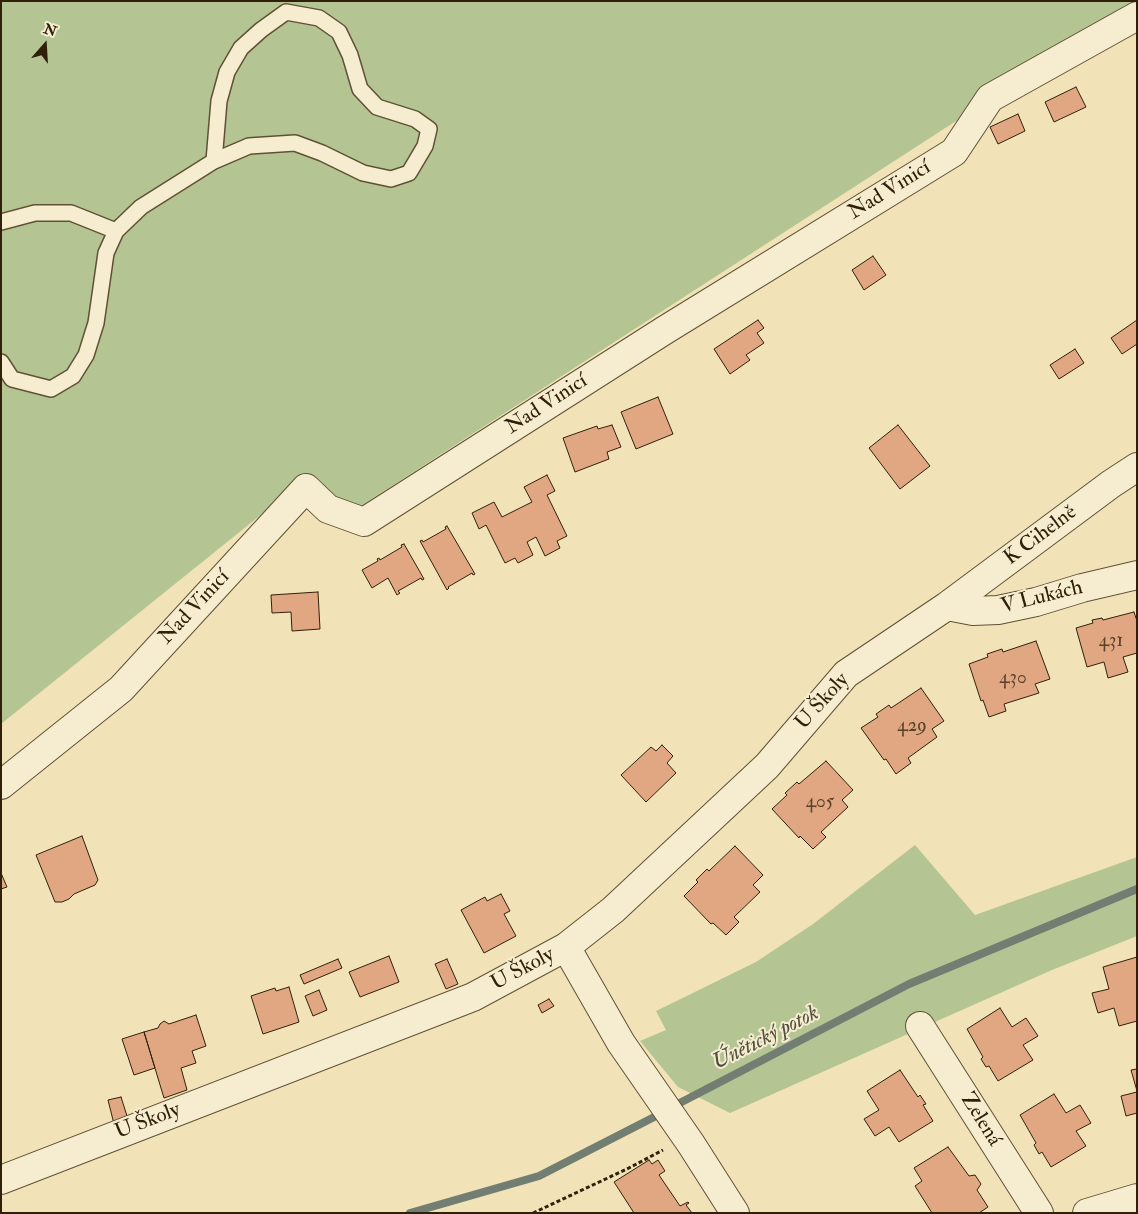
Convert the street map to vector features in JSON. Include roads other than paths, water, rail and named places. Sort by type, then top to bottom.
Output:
[{"type":"street","name":"Nad Vinicí","points":[[1,785],[121,688],[306,488],[328,509],[364,522],[657,335],[954,152],[990,98],[1137,16]]},
{"type":"street","name":"K Cihelně","points":[[947,606],[1111,484],[1137,467]]},
{"type":"street","name":"V Lukách","points":[[947,606],[973,611],[998,610],[1036,602],[1082,588],[1137,575]]},
{"type":"street","name":"U Školy","points":[[1,1180],[473,997],[566,947],[613,910],[767,766],[846,674],[947,606]]},
{"type":"street","points":[[566,947],[621,1044],[735,1213]]},
{"type":"street","name":"Zelená","points":[[920,1026],[1039,1213]]},
{"type":"street","points":[[1088,1213],[1137,1198]]},
{"type":"lane","points":[[1,362],[12,379],[51,389],[73,376],[86,355],[96,323],[106,253],[116,231],[141,207],[214,161],[249,146],[295,144],[322,152],[363,173],[391,179],[409,173],[425,146],[429,130],[415,119],[377,107],[360,89],[350,55],[339,32],[319,18],[286,12],[261,30],[241,48],[228,72],[219,101],[214,161]]},
{"type":"lane","points":[[1,222],[36,213],[71,213],[116,231]]},
{"type":"waterway","name":"Únětický potok","points":[[672,1107],[909,984],[1137,889]]},
{"type":"waterway","name":"Únětický potok","points":[[410,1213],[539,1176],[662,1113]]}]
